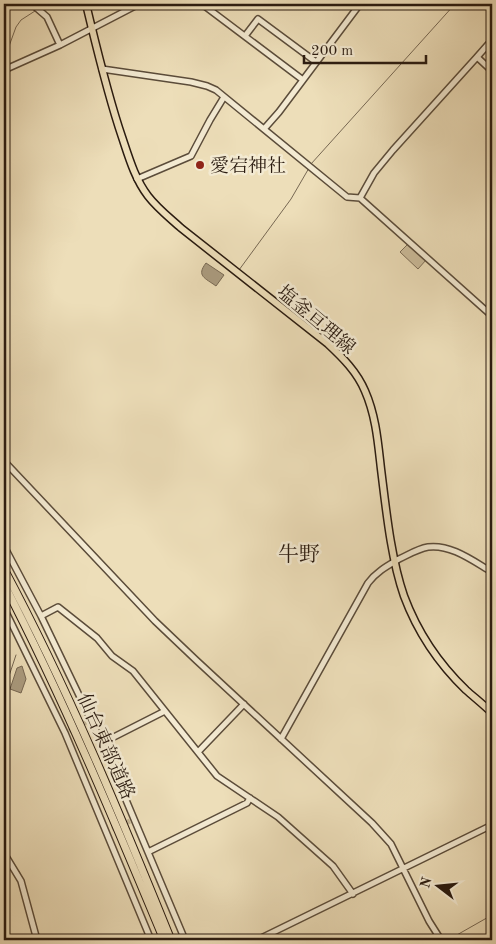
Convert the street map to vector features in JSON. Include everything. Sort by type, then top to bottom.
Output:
[{"type":"highway","name":"仙台東部道路","points":[[4,569],[86,736],[171,940]]},
{"type":"highway","name":"仙台東部道路","points":[[4,584],[79,738],[164,940]]},
{"type":"main road","name":"塩釜亘理線","points":[[86,4],[113,112],[131,164],[148,196],[173,221],[328,344],[349,364],[357,376],[365,390],[374,419],[395,561],[404,595],[420,630],[451,675],[492,712]]},
{"type":"street","points":[[32,4],[47,17],[60,45]]},
{"type":"street","points":[[4,70],[60,45],[138,4]]},
{"type":"street","points":[[202,4],[303,80]]},
{"type":"street","points":[[264,129],[279,112],[360,4]]},
{"type":"street","points":[[245,36],[258,19],[316,62]]},
{"type":"street","points":[[360,198],[374,173],[393,150],[492,40]]},
{"type":"street","points":[[477,57],[492,71]]},
{"type":"street","points":[[102,69],[191,82],[216,90],[347,197],[360,198],[492,316]]},
{"type":"street","points":[[137,178],[192,156],[224,96]]},
{"type":"street","points":[[5,465],[155,621],[372,822],[390,844],[432,928],[441,940]]},
{"type":"street","points":[[4,546],[41,616],[88,721],[102,743],[132,820],[148,852],[185,940]]},
{"type":"street","points":[[281,739],[368,583],[377,572],[415,551],[438,547],[463,555],[492,572]]},
{"type":"street","points":[[41,616],[58,607],[97,638],[112,656],[133,671],[217,776],[278,817],[333,866],[353,894]]},
{"type":"street","points":[[4,608],[67,732],[151,940]]},
{"type":"street","points":[[198,752],[244,704]]},
{"type":"street","points":[[102,743],[165,711]]},
{"type":"street","points":[[148,852],[247,803],[250,798]]},
{"type":"street","points":[[257,940],[492,825]]},
{"type":"street","points":[[106,832],[112,829]]},
{"type":"street","points":[[4,853],[20,881],[37,940]]},
{"type":"shaded area","points":[[408,244],[426,260],[418,269],[400,252]]},
{"type":"shaded area","points":[[206,263],[224,275],[216,286],[205,279],[202,274]]},
{"type":"shaded area","points":[[22,666],[26,679],[21,693],[10,689],[17,668]]},
{"type":"waterway","points":[[41,8],[49,4]]},
{"type":"waterway","points":[[311,164],[455,4]]},
{"type":"waterway","points":[[4,60],[16,27],[21,20],[35,11]]},
{"type":"waterway","points":[[239,270],[291,199],[309,168]]},
{"type":"waterway","points":[[4,691],[16,655]]},
{"type":"waterway","points":[[19,871],[22,878]]},
{"type":"waterway","points":[[28,899],[35,922]]},
{"type":"waterway","points":[[448,940],[492,915]]},
{"type":"tunnel","points":[[69,731],[86,722]]},
{"type":"tunnel","points":[[112,829],[130,821]]},
{"type":"place","name":"愛宕神社","points":[[200,165]]},
{"type":"district","name":"牛野","points":[[299,554]]}]
